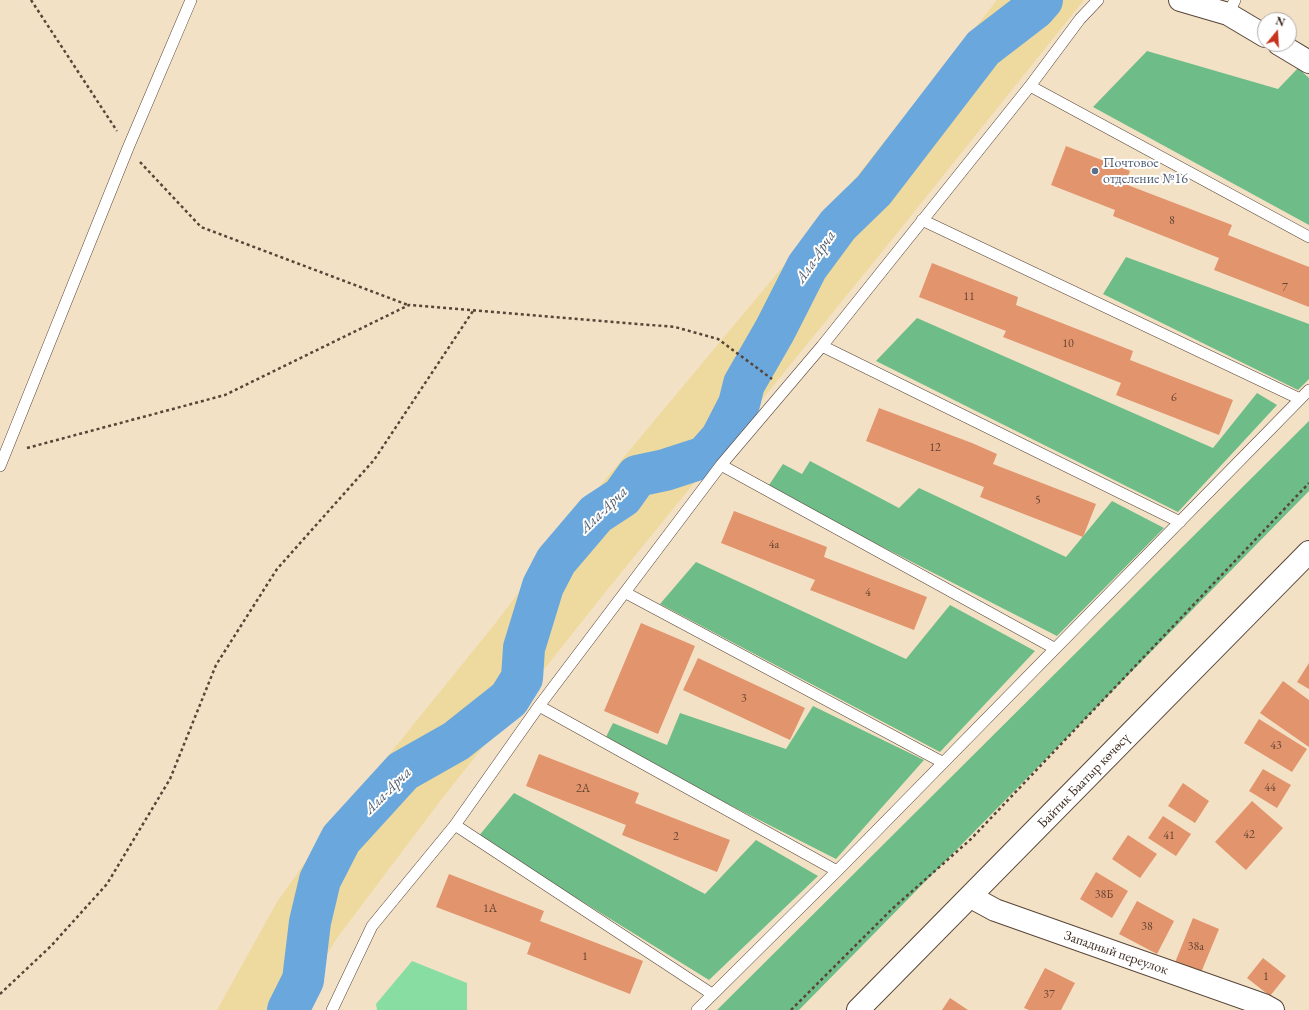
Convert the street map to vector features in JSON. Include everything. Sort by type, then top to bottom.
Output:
[{"type":"main road","points":[[1180,0],[1232,7],[1257,29]]},
{"type":"main road","points":[[1292,52],[1309,62]]},
{"type":"main road","name":"Байтик Баатыр көчөсү","points":[[858,1010],[971,897],[1309,552]]},
{"type":"main road","name":"Западный переулок","points":[[971,897],[994,910],[1266,1008]]},
{"type":"lane","points":[[0,466],[128,148],[191,0]]},
{"type":"lane","points":[[332,1010],[372,926],[455,826],[539,706],[626,593],[721,465],[822,346],[1030,86],[1080,19],[1098,0]]},
{"type":"lane","points":[[1030,86],[1309,237]]},
{"type":"lane","points":[[922,220],[1300,399]]},
{"type":"lane","points":[[822,346],[1180,522]]},
{"type":"lane","points":[[697,1010],[837,871],[942,762],[1309,390]]},
{"type":"lane","points":[[721,465],[1054,648]]},
{"type":"lane","points":[[626,593],[942,762]]},
{"type":"lane","points":[[539,706],[837,871]]},
{"type":"lane","points":[[455,826],[712,994]]},
{"type":"path","points":[[31,0],[128,148],[201,227],[409,305],[675,326],[718,339],[785,389]]},
{"type":"path","points":[[5,454],[225,395],[409,305]]},
{"type":"path","points":[[0,994],[51,946],[107,884],[170,779],[216,665],[277,569],[374,460],[474,311]]},
{"type":"path","points":[[791,1010],[892,909],[971,839],[1309,483]]},
{"type":"green space","points":[[1147,51],[1278,89],[1298,68],[1309,78],[1309,225],[1093,107]]},
{"type":"green space","points":[[1126,257],[1309,324],[1309,379],[1298,390],[1103,294]]},
{"type":"green space","points":[[917,318],[1213,448],[1257,393],[1277,405],[1178,512],[876,361]]},
{"type":"green space","points":[[1309,421],[1309,491],[799,1010],[717,1010]]},
{"type":"green space","points":[[810,461],[899,508],[919,488],[1066,557],[1112,501],[1164,528],[1057,636],[767,488],[783,464],[802,474]]},
{"type":"green space","points":[[696,562],[906,659],[950,605],[1035,651],[940,752],[660,604]]},
{"type":"green space","points":[[813,706],[924,760],[836,859],[604,741],[613,723],[667,745],[680,713],[786,749]]},
{"type":"green space","points":[[514,793],[705,894],[756,840],[818,876],[709,980],[478,837]]},
{"type":"green space","points":[[412,961],[467,983],[467,1010],[377,1010],[376,1004]]},
{"type":"sand","points":[[997,0],[1084,0],[878,257],[599,600],[441,800],[337,938],[315,974],[297,1010],[217,1010],[277,902],[328,830],[494,625],[603,482],[826,215]]},
{"type":"building","points":[[1066,146],[1130,171],[1125,184],[1232,225],[1228,235],[1309,267],[1309,307],[1214,270],[1219,258],[1113,216],[1115,210],[1051,185]]},
{"type":"building","points":[[932,263],[1018,297],[1016,305],[1133,351],[1130,360],[1233,400],[1219,435],[1116,395],[1121,383],[1003,337],[1006,331],[919,297]]},
{"type":"building","points":[[879,408],[997,454],[993,464],[1096,504],[1083,537],[980,497],[984,487],[866,441]]},
{"type":"building","points":[[734,511],[827,547],[824,557],[927,597],[914,630],[810,590],[815,580],[721,543]]},
{"type":"building","points":[[641,623],[695,646],[658,734],[604,711]]},
{"type":"building","points":[[698,658],[805,708],[790,740],[683,690]]},
{"type":"building","points":[[1309,663],[1309,689],[1297,682]]},
{"type":"building","points":[[1283,681],[1309,700],[1309,747],[1260,713]]},
{"type":"building","points":[[1259,719],[1307,749],[1292,772],[1244,743]]},
{"type":"building","points":[[539,754],[639,793],[635,803],[730,840],[717,872],[622,835],[626,825],[526,786]]},
{"type":"building","points":[[1263,769],[1291,785],[1277,808],[1249,791]]},
{"type":"building","points":[[1183,783],[1209,801],[1195,823],[1168,806]]},
{"type":"building","points":[[1252,801],[1283,828],[1246,870],[1215,842]]},
{"type":"building","points":[[1163,816],[1191,834],[1176,856],[1148,838]]},
{"type":"building","points":[[1128,835],[1157,854],[1140,878],[1112,859]]},
{"type":"building","points":[[1096,872],[1128,891],[1112,918],[1080,899]]},
{"type":"building","points":[[449,874],[544,911],[540,921],[643,961],[630,994],[527,954],[531,943],[436,907]]},
{"type":"building","points":[[1137,901],[1174,921],[1157,954],[1119,934]]},
{"type":"building","points":[[1193,918],[1219,929],[1200,975],[1174,965]]},
{"type":"building","points":[[1263,958],[1286,976],[1270,996],[1247,978]]},
{"type":"building","points":[[1045,968],[1075,983],[1061,1010],[1029,1010],[1024,1008]]},
{"type":"building","points":[[950,998],[968,1010],[942,1010]]},
{"type":"waterway","name":"Ала-Арча","points":[[288,1010],[303,980],[310,922],[320,880],[341,839],[403,771],[456,741],[509,699],[522,678],[524,648],[543,586],[556,561],[596,514],[622,497],[637,476],[665,470],[705,457],[721,439],[739,404],[744,384],[775,330],[807,267],[838,225],[874,190],[983,48],[1035,8],[1042,0]]},
{"type":"place","name":"Почтовое отделение №16","points":[[1095,171]]}]
